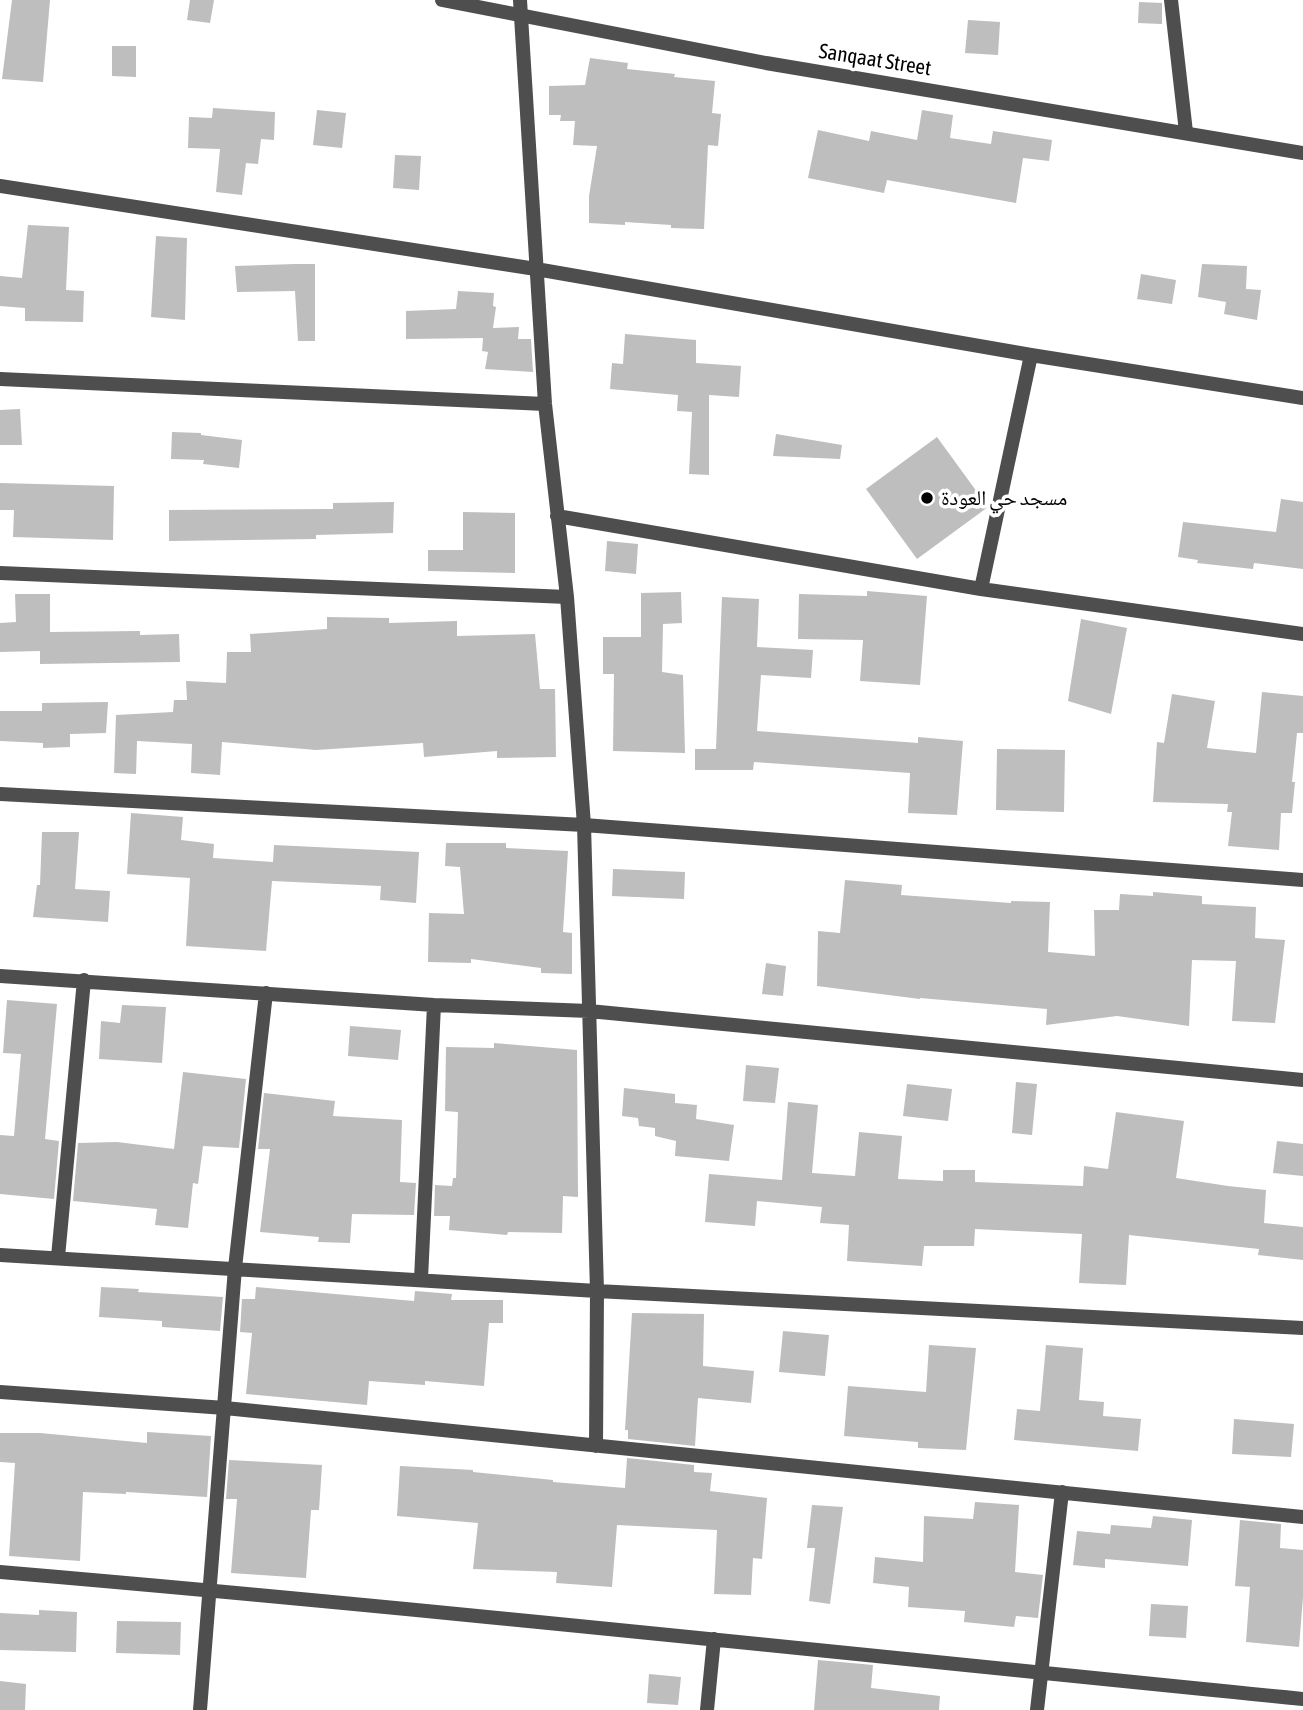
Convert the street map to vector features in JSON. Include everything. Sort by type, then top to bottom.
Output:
[{"type":"street","name":"Sanqaat Street","points":[[442,0],[520,7],[766,63],[1303,153]]},
{"type":"street","points":[[1171,0],[1186,132]]},
{"type":"street","points":[[520,7],[545,404],[567,597],[584,825],[597,1291],[596,1446]]},
{"type":"street","points":[[0,186],[536,269],[1031,355],[1303,397]]},
{"type":"street","points":[[981,589],[1031,355]]},
{"type":"street","points":[[0,379],[545,404]]},
{"type":"street","points":[[557,516],[981,589],[1303,635]]},
{"type":"street","points":[[0,573],[567,597]]},
{"type":"street","points":[[0,794],[584,825],[1303,880]]},
{"type":"street","points":[[0,975],[434,1005],[589,1011],[1303,1080]]},
{"type":"street","points":[[58,1257],[84,980]]},
{"type":"street","points":[[200,1710],[235,1268],[266,993]]},
{"type":"street","points":[[421,1279],[434,1005]]},
{"type":"street","points":[[0,1255],[597,1291],[1303,1328]]},
{"type":"street","points":[[0,1392],[225,1408],[1303,1517]]},
{"type":"street","points":[[1037,1710],[1062,1492]]},
{"type":"street","points":[[0,1572],[714,1639],[1303,1699]]},
{"type":"street","points":[[707,1710],[714,1639]]},
{"type":"building","points":[[12,0],[50,0],[43,82],[2,79]]},
{"type":"building","points":[[190,0],[214,0],[210,23],[187,20]]},
{"type":"building","points":[[1139,2],[1162,3],[1162,24],[1138,23]]},
{"type":"building","points":[[968,20],[1000,22],[998,55],[965,53]]},
{"type":"building","points":[[112,46],[136,46],[136,77],[112,76]]},
{"type":"building","points":[[590,58],[628,63],[627,69],[715,81],[712,113],[721,114],[718,146],[708,145],[704,229],[625,222],[625,225],[589,223],[589,196],[597,146],[573,145],[575,121],[560,121],[561,115],[549,115],[549,86],[585,85]]},
{"type":"building","points":[[213,108],[275,112],[274,140],[261,139],[258,164],[246,163],[242,195],[216,192],[220,149],[188,148],[189,117],[212,118]]},
{"type":"building","points":[[317,110],[346,113],[342,148],[313,145]]},
{"type":"building","points":[[922,110],[953,115],[950,138],[991,144],[993,131],[1052,140],[1049,161],[1023,158],[1016,203],[887,180],[884,193],[808,178],[818,130],[869,141],[871,131],[917,140]]},
{"type":"building","points":[[395,155],[421,156],[419,190],[393,188]]},
{"type":"building","points":[[28,225],[69,227],[66,290],[84,291],[83,322],[25,321],[25,308],[0,306],[0,276],[22,278]]},
{"type":"building","points":[[156,236],[187,238],[185,320],[151,317]]},
{"type":"building","points":[[315,264],[315,341],[298,341],[295,291],[237,292],[235,266]]},
{"type":"building","points":[[1202,264],[1247,266],[1246,289],[1261,290],[1257,320],[1224,314],[1226,302],[1198,297]]},
{"type":"building","points":[[1141,274],[1176,280],[1172,304],[1137,299]]},
{"type":"building","points":[[458,291],[494,293],[493,306],[496,307],[493,328],[519,327],[518,339],[531,339],[533,372],[485,369],[488,352],[482,351],[483,338],[406,339],[406,311],[456,309]]},
{"type":"building","points":[[625,334],[696,340],[696,363],[741,366],[739,397],[709,395],[709,475],[689,474],[692,412],[677,411],[678,395],[610,389],[612,363],[623,364]]},
{"type":"building","points":[[20,409],[22,445],[0,445],[0,410]]},
{"type":"building","points":[[172,432],[201,433],[242,440],[239,468],[203,464],[204,460],[171,459]]},
{"type":"building","points":[[776,434],[842,445],[840,459],[773,456]]},
{"type":"building","name":"مسجد حي العودة","points":[[937,437],[988,507],[917,559],[866,489]]},
{"type":"building","points":[[0,483],[114,486],[113,540],[13,537],[14,510],[0,510]]},
{"type":"building","points":[[1281,499],[1303,502],[1303,569],[1254,563],[1253,569],[1197,563],[1198,560],[1178,557],[1183,522],[1276,532]]},
{"type":"building","points":[[394,502],[393,533],[316,535],[316,539],[169,541],[169,510],[333,509],[333,503]]},
{"type":"building","points":[[463,512],[515,513],[515,573],[428,571],[428,550],[463,550]]},
{"type":"building","points":[[607,541],[638,544],[636,574],[605,571]]},
{"type":"building","points":[[867,591],[927,596],[920,685],[860,681],[863,640],[798,639],[799,594],[867,596]]},
{"type":"building","points":[[681,592],[682,623],[663,624],[662,672],[683,675],[685,753],[613,751],[614,674],[603,674],[603,637],[641,637],[641,593]]},
{"type":"building","points":[[15,594],[50,594],[50,632],[140,631],[140,635],[179,634],[180,662],[40,664],[40,651],[0,652],[0,623],[16,622]]},
{"type":"building","points":[[722,597],[759,599],[757,647],[813,650],[811,678],[761,675],[757,731],[918,743],[918,737],[963,741],[957,815],[908,813],[910,773],[754,762],[753,770],[695,770],[695,749],[716,749]]},
{"type":"building","points":[[327,617],[389,618],[389,623],[457,621],[457,636],[535,634],[540,689],[555,689],[556,757],[497,758],[497,751],[424,757],[423,743],[316,750],[222,742],[220,775],[191,773],[192,744],[137,741],[136,774],[114,773],[116,715],[173,712],[174,700],[187,700],[186,681],[226,683],[227,652],[251,652],[250,634],[327,629]]},
{"type":"building","points":[[1081,619],[1127,628],[1111,714],[1068,701]]},
{"type":"building","points":[[1262,692],[1303,696],[1303,733],[1297,733],[1292,813],[1281,813],[1279,850],[1228,846],[1232,812],[1227,812],[1228,804],[1153,802],[1157,742],[1164,743],[1172,694],[1215,701],[1207,748],[1256,753]]},
{"type":"building","points":[[108,702],[106,733],[70,734],[70,747],[43,748],[43,743],[0,741],[0,711],[42,711],[42,703]]},
{"type":"building","points":[[997,749],[1065,750],[1064,812],[996,810]]},
{"type":"building","points":[[131,813],[183,817],[181,840],[214,844],[213,858],[273,862],[274,845],[419,852],[416,903],[380,900],[381,886],[272,881],[266,951],[186,946],[190,878],[127,874]]},
{"type":"building","points":[[42,832],[79,832],[75,889],[110,891],[108,922],[33,917],[37,885],[40,885]]},
{"type":"building","points":[[446,843],[506,843],[506,848],[568,851],[563,932],[572,933],[572,974],[541,973],[541,968],[471,959],[471,963],[428,962],[429,913],[464,914],[460,867],[445,866]]},
{"type":"building","points":[[613,869],[685,872],[684,899],[612,896]]},
{"type":"building","points":[[845,880],[902,885],[901,895],[1011,903],[1050,902],[1048,952],[1095,956],[1094,910],[1119,910],[1120,894],[1153,896],[1153,892],[1202,896],[1202,904],[1256,907],[1255,938],[1285,940],[1275,1023],[1232,1021],[1236,961],[1192,960],[1189,1026],[1117,1016],[1046,1025],[1047,1009],[920,999],[817,986],[818,931],[840,933]]},
{"type":"building","points":[[766,963],[786,966],[783,996],[762,994]]},
{"type":"building","points":[[7,1000],[57,1004],[45,1139],[59,1141],[54,1199],[0,1194],[0,1135],[14,1136],[21,1054],[3,1053]]},
{"type":"building","points":[[122,1005],[166,1007],[162,1063],[99,1059],[101,1021],[120,1023]]},
{"type":"building","points":[[350,1026],[401,1030],[398,1060],[348,1056]]},
{"type":"building","points":[[494,1043],[577,1050],[578,1197],[563,1196],[562,1233],[508,1232],[507,1235],[449,1230],[450,1216],[434,1216],[435,1185],[452,1186],[453,1178],[456,1178],[458,1112],[445,1111],[446,1047],[494,1048]]},
{"type":"building","points":[[746,1065],[779,1068],[775,1103],[743,1101]]},
{"type":"building","points":[[183,1072],[246,1079],[239,1148],[203,1146],[198,1184],[193,1183],[188,1228],[155,1225],[157,1209],[73,1201],[78,1143],[117,1142],[174,1149]]},
{"type":"building","points":[[1016,1082],[1037,1084],[1032,1135],[1012,1133]]},
{"type":"building","points":[[907,1084],[952,1089],[948,1121],[903,1116]]},
{"type":"building","points":[[624,1088],[675,1094],[675,1103],[697,1105],[696,1119],[734,1125],[729,1161],[675,1156],[676,1141],[655,1136],[655,1128],[639,1126],[638,1118],[622,1116]]},
{"type":"building","points":[[264,1093],[335,1101],[333,1116],[402,1120],[400,1182],[416,1183],[414,1215],[352,1214],[350,1243],[318,1242],[319,1237],[260,1232],[270,1149],[258,1149]]},
{"type":"building","points":[[788,1102],[818,1105],[812,1173],[855,1176],[859,1132],[902,1136],[898,1179],[943,1181],[943,1170],[975,1170],[975,1182],[1083,1186],[1084,1166],[1108,1169],[1116,1112],[1184,1121],[1176,1178],[1266,1190],[1264,1223],[1303,1227],[1303,1260],[1258,1255],[1259,1249],[1129,1235],[1126,1285],[1079,1283],[1082,1234],[975,1229],[974,1246],[924,1246],[922,1266],[847,1261],[849,1225],[820,1223],[822,1207],[757,1201],[755,1226],[705,1222],[709,1174],[782,1180]]},
{"type":"building","points":[[1277,1141],[1303,1144],[1303,1176],[1273,1173]]},
{"type":"building","points":[[101,1287],[223,1297],[220,1331],[162,1327],[162,1321],[99,1317]]},
{"type":"building","points":[[256,1287],[414,1301],[415,1291],[452,1294],[451,1300],[503,1300],[503,1323],[489,1323],[484,1386],[425,1381],[425,1385],[369,1381],[367,1405],[246,1394],[252,1333],[240,1332],[242,1299],[255,1299]]},
{"type":"building","points":[[632,1313],[704,1314],[703,1366],[754,1371],[751,1403],[698,1398],[695,1446],[628,1439],[628,1430],[625,1430]]},
{"type":"building","points":[[783,1331],[829,1335],[825,1376],[779,1372]]},
{"type":"building","points":[[929,1345],[976,1348],[966,1450],[918,1448],[918,1442],[844,1436],[848,1386],[926,1392]]},
{"type":"building","points":[[1046,1345],[1083,1348],[1079,1400],[1104,1402],[1103,1416],[1141,1419],[1138,1451],[1014,1440],[1017,1409],[1040,1411]]},
{"type":"building","points":[[1234,1419],[1294,1424],[1291,1457],[1232,1454]]},
{"type":"building","points":[[147,1432],[211,1436],[207,1497],[83,1492],[80,1561],[9,1556],[15,1463],[0,1462],[0,1433],[40,1433],[147,1443]]},
{"type":"building","points":[[627,1458],[694,1465],[694,1472],[712,1473],[710,1491],[767,1498],[762,1559],[753,1558],[751,1595],[714,1594],[717,1530],[617,1525],[612,1587],[556,1583],[557,1572],[473,1569],[478,1523],[397,1516],[400,1466],[473,1470],[553,1482],[625,1488]]},
{"type":"building","points":[[229,1460],[322,1465],[319,1510],[311,1510],[306,1578],[231,1573],[237,1499],[226,1499]]},
{"type":"building","points":[[975,1502],[1019,1505],[1015,1572],[1043,1575],[1038,1618],[1016,1616],[1014,1627],[964,1622],[965,1611],[908,1607],[909,1587],[873,1583],[875,1557],[923,1562],[924,1516],[973,1519]]},
{"type":"building","points":[[812,1505],[843,1507],[830,1604],[809,1601],[815,1548],[807,1548]]},
{"type":"building","points":[[1153,1516],[1192,1520],[1188,1566],[1105,1559],[1105,1568],[1073,1565],[1077,1531],[1110,1534],[1111,1525],[1151,1528]]},
{"type":"building","points":[[1240,1520],[1281,1524],[1280,1548],[1303,1550],[1299,1647],[1246,1642],[1250,1587],[1235,1586]]},
{"type":"building","points":[[1151,1604],[1188,1606],[1186,1638],[1149,1636]]},
{"type":"building","points":[[39,1610],[77,1612],[76,1652],[0,1650],[0,1613],[39,1615]]},
{"type":"building","points":[[117,1621],[181,1622],[180,1655],[116,1653]]},
{"type":"building","points":[[818,1660],[873,1665],[871,1688],[940,1696],[939,1710],[814,1710]]},
{"type":"building","points":[[649,1674],[681,1677],[678,1705],[647,1703]]},
{"type":"building","points":[[0,1681],[26,1684],[25,1710],[0,1710]]},
{"type":"place","name":"مسجد حي العودة","points":[[927,498]]}]
